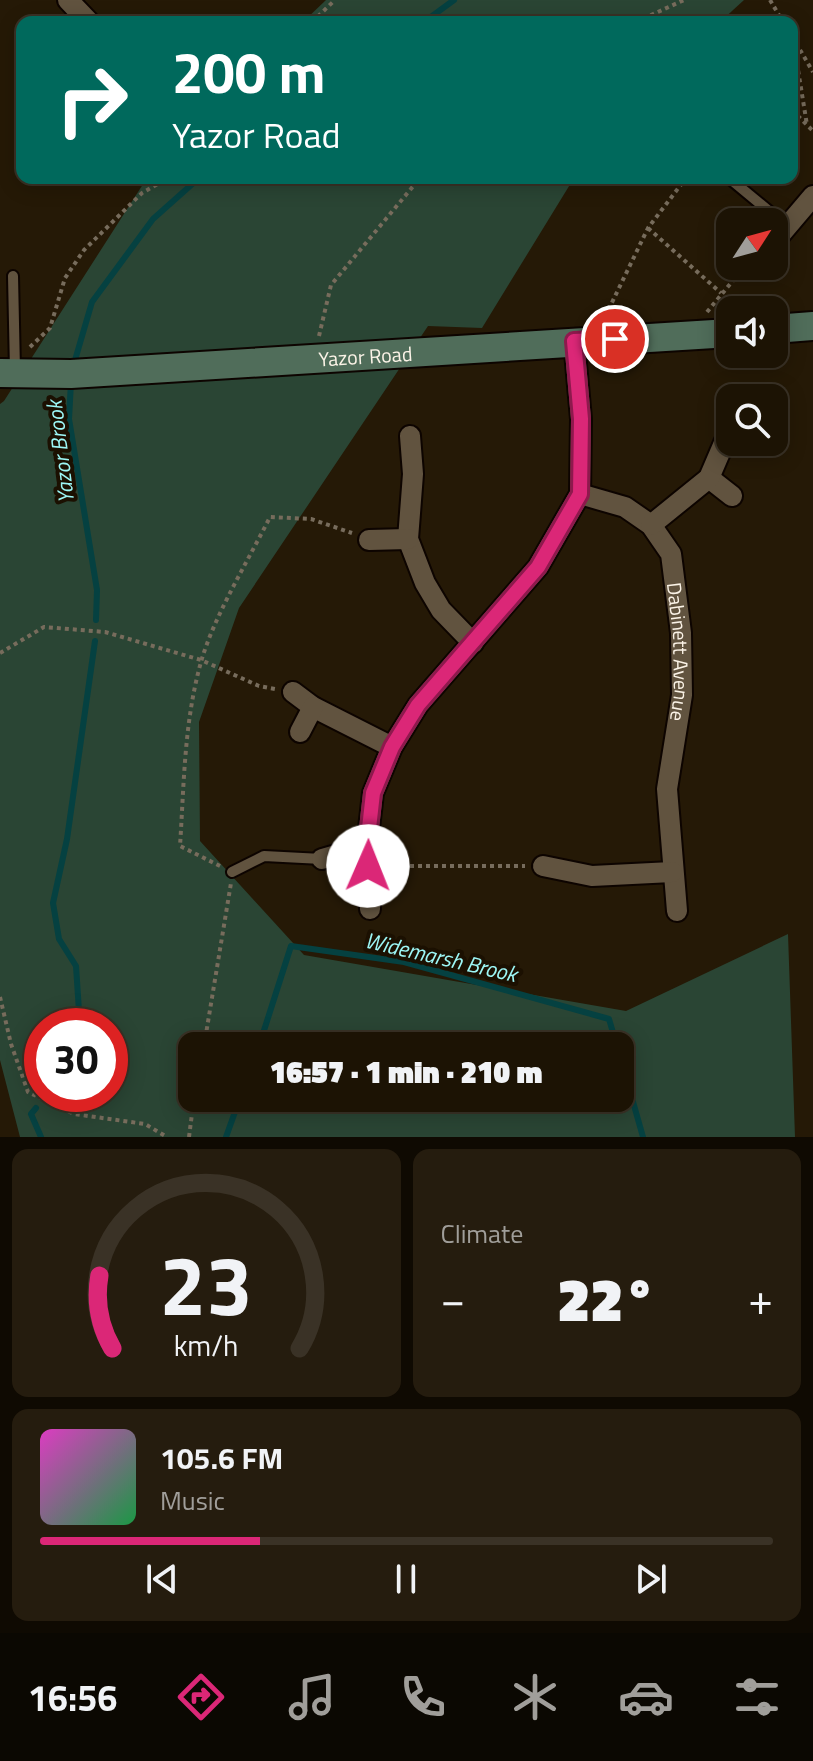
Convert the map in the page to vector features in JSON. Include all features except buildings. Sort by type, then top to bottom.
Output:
[{"type":"street","points":[[68,0],[83,16]]},
{"type":"street","points":[[788,225],[813,196]]},
{"type":"street","points":[[788,328],[813,326]]},
{"type":"street","name":"Yazor Road","points":[[11,369],[71,374],[716,334]]},
{"type":"street","points":[[370,909],[368,856],[373,793],[392,747],[418,705],[538,567],[580,494],[582,341]]},
{"type":"street","points":[[410,436],[413,474],[408,539],[425,583],[441,610],[473,643]]},
{"type":"street","points":[[651,525],[709,478],[718,456]]},
{"type":"street","points":[[709,478],[732,496]]},
{"type":"street","name":"Dabinett Avenue","points":[[580,494],[625,507],[651,525],[671,554],[681,633],[682,695],[667,789],[677,911]]},
{"type":"street","points":[[369,540],[408,539]]},
{"type":"street","points":[[293,692],[313,707],[392,747]]},
{"type":"street","points":[[300,732],[313,707]]},
{"type":"street","points":[[322,859],[368,856]]},
{"type":"street","points":[[543,866],[592,876],[672,872]]},
{"type":"lane","points":[[734,184],[756,208]]},
{"type":"lane","points":[[11,369],[13,276]]},
{"type":"lane","points":[[232,872],[264,856],[322,859]]},
{"type":"path","points":[[318,16],[335,0]]},
{"type":"path","points":[[649,16],[684,0]]},
{"type":"path","points":[[798,46],[813,72]]},
{"type":"path","points":[[798,69],[807,125]]},
{"type":"path","points":[[798,116],[813,131]]},
{"type":"path","points":[[11,369],[50,328],[65,278],[84,250],[142,193],[158,184]]},
{"type":"path","points":[[314,358],[331,285],[415,184]]},
{"type":"path","points":[[582,341],[648,228],[681,184]]},
{"type":"path","points":[[648,228],[721,293]]},
{"type":"path","points":[[689,336],[733,280]]},
{"type":"path","points":[[207,1032],[226,927],[232,872],[180,846],[188,724],[201,660],[270,517],[311,519],[369,540]]},
{"type":"path","points":[[0,653],[44,627],[105,632],[201,660],[259,686],[293,692]]},
{"type":"path","points":[[368,856],[543,866]]},
{"type":"path","points":[[0,997],[11,1044],[28,1092],[74,1114],[145,1124],[167,1137]]},
{"type":"path","points":[[189,1137],[192,1112]]},
{"type":"green space","points":[[326,0],[744,0],[727,16],[309,16]]},
{"type":"green space","points":[[143,184],[570,184],[482,328],[428,326],[239,608],[199,722],[200,841],[304,955],[626,1011],[788,934],[795,1137],[20,1137],[0,1060],[0,404]]},
{"type":"waterway","name":"Yazor Brook","points":[[432,16],[454,0]]},
{"type":"waterway","name":"Yazor Brook","points":[[73,367],[92,302],[153,219],[192,184]]},
{"type":"waterway","name":"Yazor Brook","points":[[71,382],[69,419],[97,590],[96,620]]},
{"type":"waterway","name":"Yazor Brook","points":[[79,1008],[76,966],[59,939],[53,903],[67,839],[95,641]]},
{"type":"waterway","name":"Widemarsh Brook","points":[[263,1032],[291,946],[404,962],[609,1019],[613,1032]]},
{"type":"waterway","name":"Widemarsh Brook","points":[[634,1105],[643,1137]]},
{"type":"waterway","name":"Yazor Brook","points":[[33,1112],[41,1137]]},
{"type":"waterway","name":"Widemarsh Brook","points":[[226,1137],[235,1112]]},
{"type":"route","points":[[368,866],[373,793],[392,747],[418,705],[538,567],[580,494],[581,419],[574,341],[615,339]]}]
